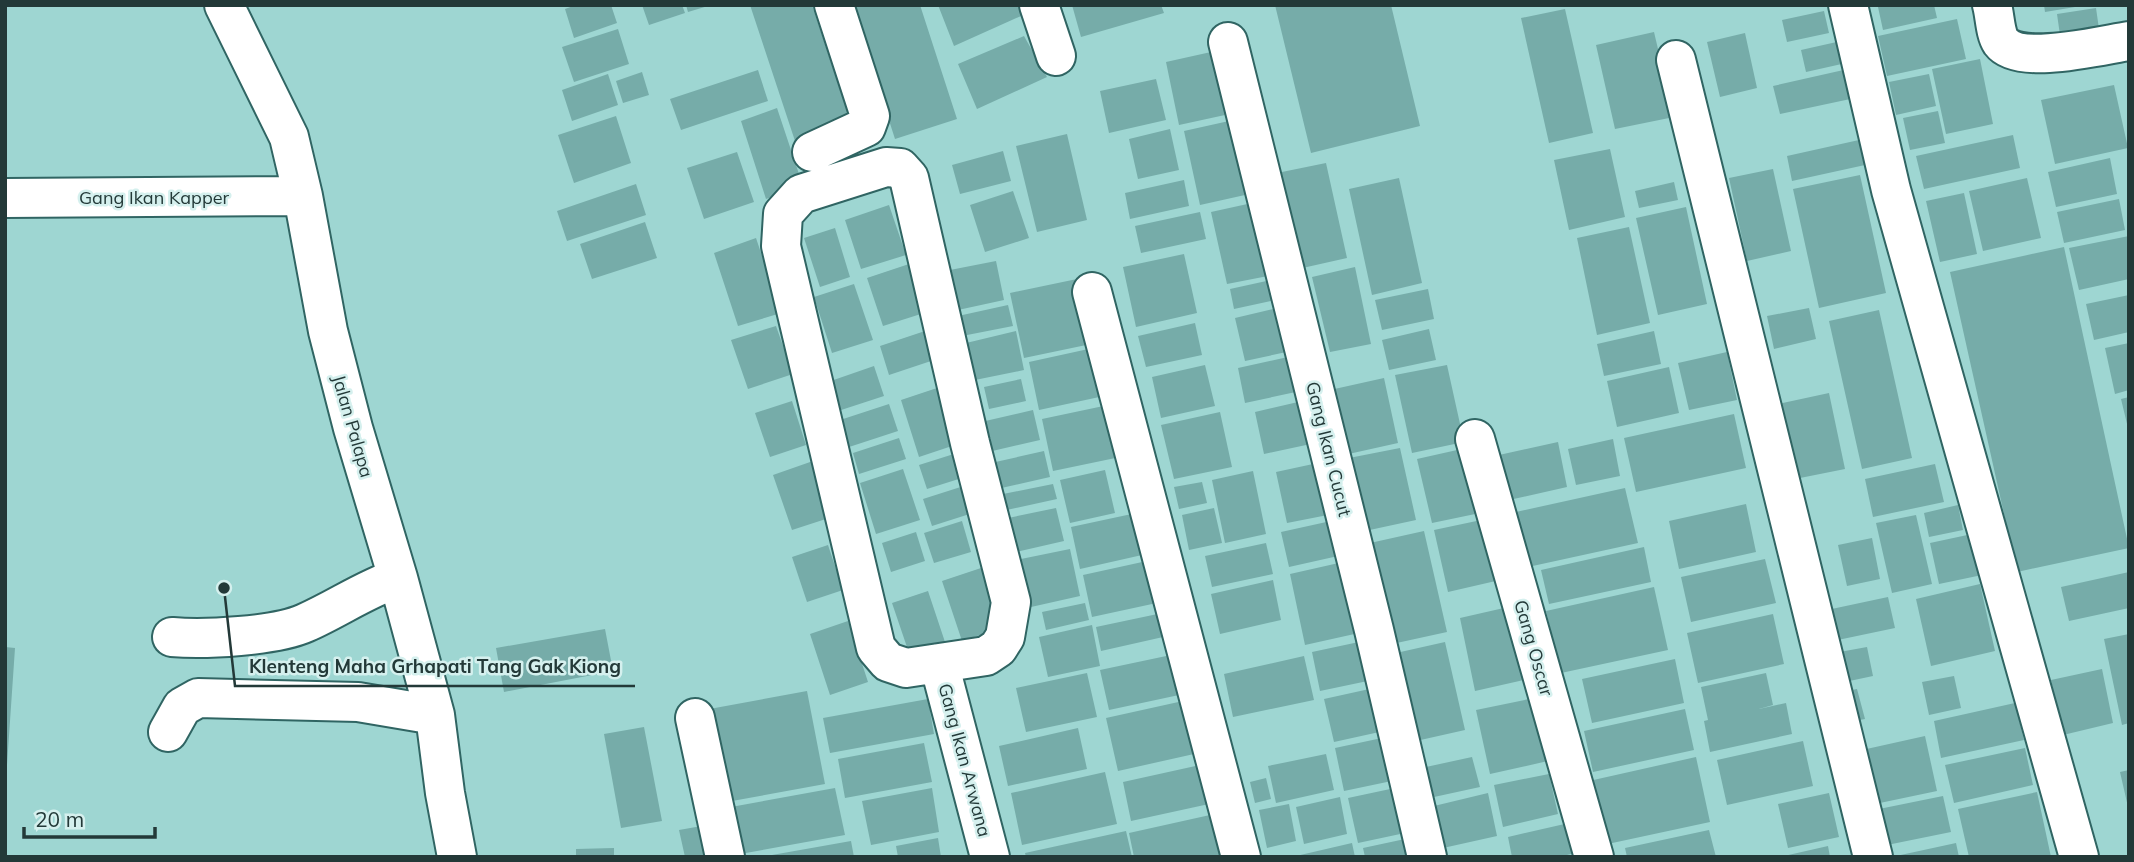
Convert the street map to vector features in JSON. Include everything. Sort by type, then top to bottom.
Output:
[{"type":"street","name":"Jalan Palapa","points":[[224,5],[289,137],[328,331],[435,715],[457,857]]},
{"type":"street","points":[[812,152],[866,127],[870,116],[834,5]]},
{"type":"street","points":[[1039,5],[1056,56]]},
{"type":"street","points":[[1848,5],[1891,190],[2079,857]]},
{"type":"street","points":[[1992,5],[2000,40],[2008,48],[2021,53],[2047,54],[2129,41]]},
{"type":"street","name":"Gang Ikan Cucut","points":[[1228,42],[1374,629],[1427,857]]},
{"type":"street","points":[[1676,60],[1873,857]]},
{"type":"street","points":[[886,167],[900,167],[909,178],[970,443],[1011,602],[1005,637],[998,648],[986,656],[940,663],[906,668],[888,662],[876,648],[781,246],[783,214],[801,194],[886,167]]},
{"type":"street","name":"Gang Ikan Kapper","points":[[5,198],[303,196]]},
{"type":"street","points":[[1093,292],[1241,857]]},
{"type":"street","name":"Gang Oscar","points":[[1475,439],[1594,857]]},
{"type":"street","points":[[172,637],[197,640],[278,630],[303,624],[380,584],[398,578]]},
{"type":"street","name":"Gang Ikan Arwana","points":[[940,663],[990,857]]},
{"type":"street","points":[[168,732],[182,707],[198,698],[358,702],[435,715]]},
{"type":"street","points":[[695,718],[725,857]]},
{"type":"building","points":[[576,5],[611,5],[617,23],[574,38],[565,9]]},
{"type":"building","points":[[642,5],[682,5],[685,13],[649,25]]},
{"type":"building","points":[[686,5],[708,5],[708,6],[688,12]]},
{"type":"building","points":[[750,5],[812,5],[852,126],[796,144]]},
{"type":"building","points":[[852,5],[920,5],[957,119],[895,139]]},
{"type":"building","points":[[938,5],[1028,5],[1030,12],[954,46]]},
{"type":"building","points":[[1072,5],[1161,5],[1164,13],[1081,37]]},
{"type":"building","points":[[1275,5],[1391,5],[1420,126],[1311,153]]},
{"type":"building","points":[[1934,5],[1937,18],[1883,30],[1878,7]]},
{"type":"building","points":[[2044,5],[2075,5],[2075,7],[2045,12]]},
{"type":"building","points":[[2096,8],[2099,29],[2060,35],[2057,14]]},
{"type":"building","points":[[1565,9],[1593,133],[1549,143],[1521,18]]},
{"type":"building","points":[[1824,11],[1829,33],[1787,42],[1782,20]]},
{"type":"building","points":[[1957,19],[1966,59],[1887,76],[1878,36]]},
{"type":"building","points":[[618,29],[629,64],[574,82],[562,47]]},
{"type":"building","points":[[1654,32],[1674,117],[1615,129],[1596,45]]},
{"type":"building","points":[[1745,33],[1757,88],[1720,97],[1707,42]]},
{"type":"building","points":[[1024,36],[1047,77],[977,109],[958,64]]},
{"type":"building","points":[[1850,39],[1855,61],[1806,72],[1801,50]]},
{"type":"building","points":[[1211,52],[1225,115],[1179,125],[1166,62]]},
{"type":"building","points":[[1980,59],[1993,124],[1946,134],[1932,69]]},
{"type":"building","points":[[1848,69],[1855,98],[1780,114],[1773,86]]},
{"type":"building","points":[[758,70],[768,101],[681,130],[670,99]]},
{"type":"building","points":[[642,72],[649,95],[623,103],[616,81]]},
{"type":"building","points":[[608,74],[618,105],[572,121],[562,90]]},
{"type":"building","points":[[1929,74],[1936,106],[1896,115],[1889,82]]},
{"type":"building","points":[[1156,79],[1166,120],[1109,133],[1100,91]]},
{"type":"building","points":[[2114,85],[2128,148],[2055,164],[2041,100]]},
{"type":"building","points":[[777,108],[803,186],[766,199],[741,121]]},
{"type":"building","points":[[1938,111],[1945,143],[1910,150],[1903,118]]},
{"type":"building","points":[[616,116],[631,163],[574,183],[558,135]]},
{"type":"building","points":[[1229,121],[1245,195],[1200,205],[1184,131]]},
{"type":"building","points":[[1170,129],[1179,170],[1138,179],[1129,139]]},
{"type":"building","points":[[1067,134],[1087,220],[1037,232],[1016,146]]},
{"type":"building","points":[[2013,135],[2020,168],[1924,189],[1916,156]]},
{"type":"building","points":[[1859,140],[1865,165],[1792,181],[1787,156]]},
{"type":"building","points":[[1610,149],[1625,217],[1569,230],[1554,160]]},
{"type":"building","points":[[1003,151],[1011,181],[960,194],[952,165]]},
{"type":"building","points":[[737,152],[754,202],[704,219],[687,168]]},
{"type":"building","points":[[2110,158],[2117,194],[2056,207],[2048,172]]},
{"type":"building","points":[[1326,163],[1347,258],[1298,269],[1277,173]]},
{"type":"building","points":[[1773,169],[1791,251],[1747,261],[1729,178]]},
{"type":"building","points":[[1860,175],[1886,293],[1819,308],[1793,189]]},
{"type":"building","points":[[1399,178],[1422,283],[1372,295],[1349,189]]},
{"type":"building","points":[[2027,178],[2041,238],[1983,251],[1969,191]]},
{"type":"building","points":[[1184,180],[1189,206],[1130,219],[1125,193]]},
{"type":"building","points":[[1674,182],[1678,200],[1639,208],[1635,191]]},
{"type":"building","points":[[636,184],[646,215],[567,241],[557,211]]},
{"type":"building","points":[[1013,191],[1029,238],[985,252],[970,205]]},
{"type":"building","points":[[1964,193],[1977,254],[1940,262],[1926,201]]},
{"type":"building","points":[[2119,199],[2125,230],[2064,243],[2057,212]]},
{"type":"building","points":[[1252,203],[1268,276],[1227,284],[1211,212]]},
{"type":"building","points":[[889,205],[906,255],[861,269],[845,220]]},
{"type":"building","points":[[1686,207],[1707,304],[1658,315],[1636,218]]},
{"type":"building","points":[[1200,212],[1206,239],[1141,253],[1135,226]]},
{"type":"building","points":[[645,222],[657,258],[592,279],[580,244]]},
{"type":"building","points":[[1629,227],[1650,323],[1597,335],[1577,238]]},
{"type":"building","points":[[835,228],[850,277],[820,287],[804,238]]},
{"type":"building","points":[[2129,236],[2129,279],[2079,290],[2069,248]]},
{"type":"building","points":[[756,238],[781,313],[738,326],[714,253]]},
{"type":"building","points":[[2064,247],[2129,548],[2017,572],[1950,272]]},
{"type":"building","points":[[1184,254],[1197,313],[1136,327],[1123,267]]},
{"type":"building","points":[[996,261],[1004,300],[958,310],[950,270]]},
{"type":"building","points":[[909,264],[924,313],[883,326],[867,278]]},
{"type":"building","points":[[1355,267],[1371,344],[1330,352],[1312,277]]},
{"type":"building","points":[[1077,279],[1091,344],[1024,358],[1010,293]]},
{"type":"building","points":[[1271,280],[1276,300],[1234,309],[1230,289]]},
{"type":"building","points":[[854,284],[873,340],[832,353],[814,297]]},
{"type":"building","points":[[1428,289],[1434,319],[1382,330],[1375,300]]},
{"type":"building","points":[[2129,295],[2129,332],[2094,340],[2086,304]]},
{"type":"building","points":[[1008,305],[1013,326],[962,336],[958,316]]},
{"type":"building","points":[[1282,307],[1291,351],[1245,361],[1235,318]]},
{"type":"building","points":[[1809,308],[1816,339],[1774,349],[1767,316]]},
{"type":"building","points":[[1879,310],[1912,458],[1862,469],[1829,321]]},
{"type":"building","points":[[1195,323],[1202,355],[1146,367],[1138,336]]},
{"type":"building","points":[[776,326],[793,374],[748,389],[731,340]]},
{"type":"building","points":[[1429,329],[1436,360],[1389,370],[1382,340]]},
{"type":"building","points":[[925,331],[934,360],[889,375],[880,346]]},
{"type":"building","points":[[1016,331],[1024,370],[970,381],[962,344]]},
{"type":"building","points":[[1654,331],[1661,364],[1604,376],[1597,344]]},
{"type":"building","points":[[2129,343],[2129,390],[2115,394],[2105,348]]},
{"type":"building","points":[[1093,348],[1104,396],[1039,410],[1029,362]]},
{"type":"building","points":[[1727,352],[1737,400],[1689,410],[1678,363]]},
{"type":"building","points":[[1297,355],[1305,390],[1245,403],[1238,368]]},
{"type":"building","points":[[1205,365],[1215,406],[1161,418],[1152,377]]},
{"type":"building","points":[[1447,365],[1464,442],[1412,453],[1395,375]]},
{"type":"building","points":[[874,366],[884,396],[835,412],[825,383]]},
{"type":"building","points":[[1669,367],[1679,413],[1617,427],[1607,381]]},
{"type":"building","points":[[1384,378],[1398,443],[1344,455],[1330,390]]},
{"type":"building","points":[[1021,379],[1026,401],[989,409],[984,387]]},
{"type":"building","points":[[937,388],[955,445],[919,457],[901,400]]},
{"type":"building","points":[[1829,393],[1845,469],[1795,479],[1778,404]]},
{"type":"building","points":[[2129,397],[2129,428],[2128,428],[2121,399]]},
{"type":"building","points":[[1311,399],[1320,442],[1264,454],[1255,412]]},
{"type":"building","points":[[792,401],[806,445],[770,457],[755,413]]},
{"type":"building","points":[[889,404],[898,431],[846,448],[837,421]]},
{"type":"building","points":[[1113,404],[1125,456],[1053,471],[1042,419]]},
{"type":"building","points":[[1033,410],[1040,440],[988,452],[981,422]]},
{"type":"building","points":[[1220,412],[1232,467],[1174,479],[1161,425]]},
{"type":"building","points":[[1734,414],[1746,468],[1636,492],[1624,438]]},
{"type":"building","points":[[899,438],[906,459],[859,474],[853,453]]},
{"type":"building","points":[[1613,439],[1620,476],[1576,485],[1568,449]]},
{"type":"building","points":[[1558,442],[1567,487],[1509,500],[1499,455]]},
{"type":"building","points":[[1400,448],[1416,520],[1365,531],[1349,458]]},
{"type":"building","points":[[1466,448],[1480,513],[1432,523],[1417,459]]},
{"type":"building","points":[[1044,451],[1050,477],[997,489],[991,463]]},
{"type":"building","points":[[957,453],[965,477],[927,489],[919,465]]},
{"type":"building","points":[[813,461],[832,517],[792,530],[773,475]]},
{"type":"building","points":[[1327,461],[1338,513],[1287,523],[1276,472]]},
{"type":"building","points":[[1935,464],[1944,502],[1873,517],[1865,479]]},
{"type":"building","points":[[903,469],[920,520],[876,534],[860,483]]},
{"type":"building","points":[[1105,470],[1115,513],[1070,523],[1060,480]]},
{"type":"building","points":[[1253,471],[1266,534],[1225,543],[1212,480]]},
{"type":"building","points":[[1202,482],[1207,503],[1179,509],[1174,487]]},
{"type":"building","points":[[970,484],[979,511],[932,526],[923,499]]},
{"type":"building","points":[[1053,484],[1057,499],[1002,511],[998,495]]},
{"type":"building","points":[[1625,488],[1638,543],[1528,567],[1516,512]]},
{"type":"building","points":[[1746,504],[1756,552],[1679,569],[1669,521]]},
{"type":"building","points":[[1958,505],[1963,530],[1929,537],[1924,513]]},
{"type":"building","points":[[1056,508],[1064,541],[1016,552],[1008,518]]},
{"type":"building","points":[[1214,508],[1222,543],[1189,550],[1182,515]]},
{"type":"building","points":[[1141,512],[1151,553],[1080,569],[1071,527]]},
{"type":"building","points":[[1916,515],[1932,584],[1892,593],[1876,523]]},
{"type":"building","points":[[1340,519],[1347,554],[1289,567],[1281,532]]},
{"type":"building","points":[[1486,519],[1500,580],[1448,592],[1434,530]]},
{"type":"building","points":[[962,521],[971,552],[934,563],[924,533]]},
{"type":"building","points":[[1424,531],[1447,632],[1392,644],[1370,543]]},
{"type":"building","points":[[916,532],[925,561],[891,572],[882,543]]},
{"type":"building","points":[[1972,534],[1982,575],[1939,584],[1930,543]]},
{"type":"building","points":[[1872,538],[1880,579],[1847,586],[1838,545]]},
{"type":"building","points":[[1266,543],[1273,574],[1212,587],[1205,556]]},
{"type":"building","points":[[828,545],[843,590],[807,602],[792,557]]},
{"type":"building","points":[[1644,547],[1651,582],[1549,604],[1541,570]]},
{"type":"building","points":[[1070,549],[1080,596],[1031,607],[1021,559]]},
{"type":"building","points":[[1156,559],[1166,601],[1092,617],[1083,575]]},
{"type":"building","points":[[1765,559],[1776,603],[1691,622],[1681,577]]},
{"type":"building","points":[[1352,560],[1368,631],[1305,645],[1290,574]]},
{"type":"building","points":[[984,567],[1004,627],[962,641],[942,581]]},
{"type":"building","points":[[2129,572],[2129,608],[2069,621],[2061,587]]},
{"type":"building","points":[[1273,580],[1281,620],[1220,634],[1211,594]]},
{"type":"building","points":[[1980,584],[1995,651],[1931,666],[1916,599]]},
{"type":"building","points":[[1654,587],[1668,650],[1561,673],[1546,611]]},
{"type":"building","points":[[928,591],[945,642],[909,653],[892,603]]},
{"type":"building","points":[[1888,597],[1895,628],[1833,641],[1827,610]]},
{"type":"building","points":[[1085,603],[1089,620],[1046,630],[1042,612]]},
{"type":"building","points":[[1517,605],[1533,678],[1475,691],[1460,618]]},
{"type":"building","points":[[1167,612],[1172,635],[1101,651],[1096,627]]},
{"type":"building","points":[[1773,614],[1784,664],[1698,683],[1687,633]]},
{"type":"building","points":[[848,621],[868,682],[830,695],[810,634]]},
{"type":"building","points":[[1092,625],[1100,666],[1048,677],[1039,637]]},
{"type":"building","points":[[605,629],[613,671],[504,692],[496,648]]},
{"type":"building","points":[[2129,634],[2129,723],[2122,725],[2104,639]]},
{"type":"building","points":[[1373,639],[1382,678],[1320,691],[1312,652]]},
{"type":"building","points":[[1445,642],[1465,730],[1416,741],[1396,653]]},
{"type":"building","points":[[5,647],[15,648],[7,765],[5,765]]},
{"type":"building","points":[[1867,647],[1873,676],[1840,683],[1834,653]]},
{"type":"building","points":[[1171,655],[1179,695],[1109,710],[1100,670]]},
{"type":"building","points":[[1304,656],[1314,700],[1233,717],[1224,674]]},
{"type":"building","points":[[1675,659],[1684,703],[1592,723],[1582,679]]},
{"type":"building","points":[[2102,669],[2113,723],[2063,735],[2051,680]]},
{"type":"building","points":[[1087,673],[1097,717],[1026,732],[1016,688]]},
{"type":"building","points":[[1766,673],[1773,705],[1759,709],[1786,703],[1792,734],[1710,752],[1704,721],[1708,720],[1701,687]]},
{"type":"building","points":[[1954,676],[1961,708],[1929,715],[1922,682]]},
{"type":"building","points":[[1383,686],[1393,729],[1334,742],[1324,699]]},
{"type":"building","points":[[1857,689],[1865,719],[1848,722],[1842,692]]},
{"type":"building","points":[[807,691],[825,784],[721,803],[704,710]]},
{"type":"building","points":[[1534,698],[1548,761],[1490,774],[1476,710]]},
{"type":"building","points":[[928,699],[934,734],[830,753],[823,718]]},
{"type":"building","points":[[1192,699],[1203,752],[1118,771],[1106,718]]},
{"type":"building","points":[[2015,703],[2024,740],[1941,758],[1934,721]]},
{"type":"building","points":[[1685,709],[1694,750],[1593,772],[1584,731]]},
{"type":"building","points":[[644,727],[662,821],[621,828],[604,734]]},
{"type":"building","points":[[1078,728],[1087,769],[1008,786],[999,746]]},
{"type":"building","points":[[1396,735],[1406,778],[1344,791],[1335,748]]},
{"type":"building","points":[[1925,736],[1937,791],[1875,804],[1862,750]]},
{"type":"building","points":[[1803,741],[1813,786],[1727,805],[1717,760]]},
{"type":"building","points":[[924,743],[932,782],[845,798],[838,759]]},
{"type":"building","points":[[2025,748],[2033,785],[1954,803],[1945,765]]},
{"type":"building","points":[[1326,754],[1334,790],[1276,803],[1268,766]]},
{"type":"building","points":[[1472,757],[1480,787],[1434,797],[1426,767]]},
{"type":"building","points":[[1696,757],[1710,822],[1603,845],[1589,781]]},
{"type":"building","points":[[1200,765],[1209,804],[1131,821],[1123,782]]},
{"type":"building","points":[[2129,770],[2129,807],[2128,807],[2120,772]]},
{"type":"building","points":[[1105,772],[1117,824],[1022,845],[1011,793]]},
{"type":"building","points":[[1549,774],[1558,814],[1503,827],[1494,785]]},
{"type":"building","points":[[1266,778],[1271,799],[1255,803],[1250,782]]},
{"type":"building","points":[[1409,785],[1419,830],[1358,843],[1348,798]]},
{"type":"building","points":[[835,788],[845,835],[729,856],[720,809]]},
{"type":"building","points":[[932,788],[939,832],[871,845],[862,801]]},
{"type":"building","points":[[2037,792],[2051,857],[1969,857],[1958,809]]},
{"type":"building","points":[[1488,793],[1497,836],[1443,848],[1434,806]]},
{"type":"building","points":[[1829,793],[1839,837],[1788,848],[1778,804]]},
{"type":"building","points":[[1943,796],[1951,832],[1887,845],[1879,809]]},
{"type":"building","points":[[1340,797],[1347,834],[1304,844],[1296,807]]},
{"type":"building","points":[[1289,804],[1296,841],[1267,848],[1259,810]]},
{"type":"building","points":[[1210,815],[1220,857],[1134,857],[1129,833]]},
{"type":"building","points":[[1569,823],[1575,853],[1559,857],[1512,857],[1508,837]]},
{"type":"building","points":[[713,824],[719,857],[685,857],[679,830]]},
{"type":"building","points":[[1709,830],[1716,857],[1627,857],[1625,848]]},
{"type":"building","points":[[1126,831],[1132,857],[1026,857],[1025,853]]},
{"type":"building","points":[[1419,836],[1424,857],[1365,857],[1363,848]]},
{"type":"building","points":[[938,838],[941,857],[898,857],[896,846]]},
{"type":"building","points":[[851,841],[854,857],[772,855]]},
{"type":"building","points":[[1352,843],[1355,857],[1296,857],[1296,856]]},
{"type":"building","points":[[1956,843],[1959,857],[1896,857],[1896,856]]},
{"type":"building","points":[[1828,846],[1830,857],[1784,857],[1784,856]]},
{"type":"building","points":[[614,848],[614,857],[576,857],[576,849]]},
{"type":"place","name":"Klenteng Maha Grhapati Tang Gak Kiong","points":[[224,588]]}]
